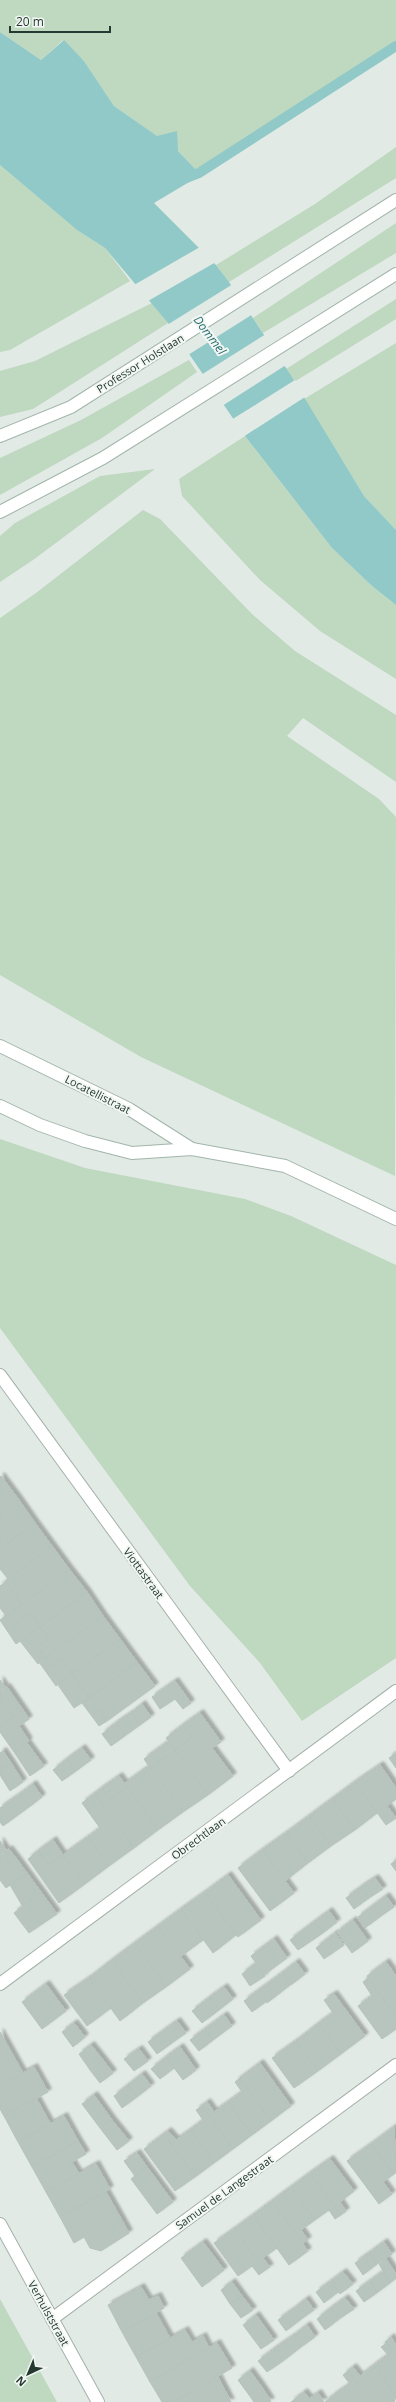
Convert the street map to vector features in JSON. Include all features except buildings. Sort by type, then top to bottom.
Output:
[{"type":"street","name":"Professor Holstlaan","points":[[0,436],[19,430],[71,407],[336,240],[396,200]]},
{"type":"street","points":[[0,512],[103,458],[396,274]]},
{"type":"street","name":"Locatellistraat","points":[[0,1046],[129,1109],[192,1149]]},
{"type":"street","name":"Locatellistraat","points":[[0,1106],[40,1125],[86,1141],[132,1153],[192,1149],[285,1166],[396,1219]]},
{"type":"street","name":"Viottastraat","points":[[0,1375],[289,1772]]},
{"type":"street","name":"Obrechtlaan","points":[[0,1984],[289,1772],[396,1691]]},
{"type":"street","name":"Samuel de Langestraat","points":[[52,2319],[396,2065]]},
{"type":"street","name":"Verhulststraat","points":[[0,2224],[98,2402]]},
{"type":"green space","points":[[0,0],[396,0],[396,49],[201,175],[178,151],[114,106],[84,61],[63,40],[41,60],[0,32]]},
{"type":"green space","points":[[396,147],[396,178],[229,282],[216,265],[315,204]]},
{"type":"green space","points":[[0,165],[77,230],[105,248],[130,281],[10,350],[0,352]]},
{"type":"green space","points":[[396,223],[396,253],[263,333],[253,318]]},
{"type":"green space","points":[[396,299],[396,319],[294,382],[286,369]]},
{"type":"green space","points":[[152,303],[168,323],[33,409],[0,417],[0,371],[35,361]]},
{"type":"green space","points":[[396,343],[396,530],[364,496],[304,399]]},
{"type":"green space","points":[[189,360],[197,372],[102,438],[0,495],[0,458],[81,420]]},
{"type":"green space","points":[[245,436],[332,548],[372,586],[396,605],[396,679],[320,631],[260,580],[182,496],[179,479]]},
{"type":"green space","points":[[155,469],[33,560],[0,582],[0,536],[15,523],[100,476]]},
{"type":"green space","points":[[143,510],[160,519],[253,615],[295,651],[396,715],[396,782],[303,718],[287,736],[379,799],[396,817],[395,1176],[141,1057],[0,975],[0,618],[36,593]]},
{"type":"green space","points":[[0,1139],[85,1168],[245,1199],[291,1216],[396,1265],[396,1658],[302,1721],[260,1663],[190,1586],[0,1328]]},
{"type":"green space","points":[[0,2299],[57,2402],[0,2402]]},
{"type":"water","name":"Dommel","points":[[0,32],[41,60],[64,40],[84,61],[114,106],[157,136],[177,131],[178,151],[201,175],[154,203],[216,265],[229,282],[290,374],[364,496],[396,530],[396,605],[372,586],[332,548],[245,436],[168,323],[105,248],[77,230],[0,165]]},
{"type":"pier","points":[[200,247],[216,262],[148,301],[134,285]]},
{"type":"pier","points":[[233,284],[253,314],[188,355],[167,325]]},
{"type":"pier","points":[[266,334],[286,365],[222,406],[201,375]]},
{"type":"pier","points":[[295,380],[305,397],[243,437],[231,420]]},
{"type":"waterway","points":[[186,178],[199,173],[396,46]]}]
